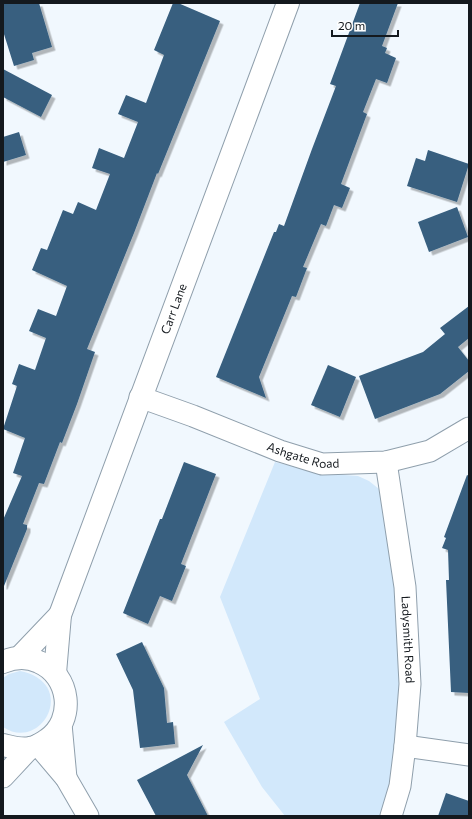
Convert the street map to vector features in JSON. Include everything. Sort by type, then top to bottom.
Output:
[{"type":"street","name":"Carr Lane","points":[[55,673],[60,615],[288,3]]},
{"type":"street","name":"Ashgate Road","points":[[140,398],[192,416],[280,451],[322,464],[386,462],[430,450],[469,428]]},
{"type":"street","name":"Ladysmith Road","points":[[386,462],[405,587],[410,684],[406,746],[400,786],[391,816]]},
{"type":"street","name":"Carr Lane","points":[[9,658],[60,615]]},
{"type":"street","name":"Carr Lane","points":[[3,777],[34,747],[53,736],[61,724],[66,711],[66,697],[63,684],[55,673],[45,664],[33,659],[9,658]]},
{"type":"street","points":[[61,724],[66,778]]},
{"type":"street","points":[[3,745],[17,748],[34,747],[66,778],[88,816]]},
{"type":"street","points":[[406,746],[469,755]]},
{"type":"shaded area","points":[[275,462],[318,473],[358,476],[369,481],[379,489],[386,502],[400,640],[400,714],[390,784],[383,816],[285,816],[262,787],[224,722],[260,699],[220,597]]},
{"type":"shaded area","points":[[20,671],[38,678],[48,688],[51,701],[48,713],[41,724],[30,731],[17,733],[3,727],[3,678],[9,674]]},
{"type":"building","points":[[3,3],[39,3],[52,47],[32,53],[34,60],[14,66],[3,31]]},
{"type":"building","points":[[173,3],[178,3],[220,21],[158,174],[157,173],[87,349],[95,352],[77,404],[62,443],[60,442],[44,484],[39,483],[23,524],[27,525],[27,529],[3,586],[3,520],[22,476],[13,473],[25,438],[3,429],[17,386],[12,384],[19,364],[35,370],[46,338],[29,331],[38,309],[56,316],[67,286],[32,270],[41,248],[47,250],[63,210],[73,214],[78,202],[96,210],[110,174],[92,168],[99,148],[124,158],[138,122],[118,114],[126,95],[146,103],[164,55],[154,50]]},
{"type":"building","points":[[360,3],[398,3],[382,46],[387,48],[385,53],[396,58],[387,83],[376,79],[363,112],[367,114],[341,184],[350,188],[342,208],[334,205],[326,226],[321,224],[303,267],[307,268],[296,297],[292,296],[259,377],[266,398],[216,377],[274,232],[276,232],[279,224],[284,226],[336,86],[330,84]]},
{"type":"building","points":[[3,69],[52,95],[41,117],[3,97]]},
{"type":"building","points":[[19,132],[26,155],[3,162],[3,137]]},
{"type":"building","points":[[428,150],[469,164],[457,202],[407,186],[416,158],[425,161]]},
{"type":"building","points":[[457,207],[468,237],[429,252],[418,222]]},
{"type":"building","points":[[469,306],[469,338],[458,347],[469,361],[469,371],[440,394],[375,419],[359,376],[423,352],[445,334],[440,328]]},
{"type":"building","points":[[328,365],[356,377],[340,417],[311,405]]},
{"type":"building","points":[[184,462],[216,474],[181,564],[186,566],[172,601],[160,596],[148,624],[123,613]]},
{"type":"building","points":[[467,475],[469,476],[469,693],[451,692],[446,580],[449,580],[448,550],[442,548],[446,538],[444,537]]},
{"type":"building","points":[[142,642],[164,688],[167,723],[173,722],[175,744],[140,748],[133,690],[116,654]]},
{"type":"building","points":[[203,745],[187,775],[208,816],[156,816],[137,780]]},
{"type":"building","points":[[446,793],[469,801],[469,816],[438,816]]}]
